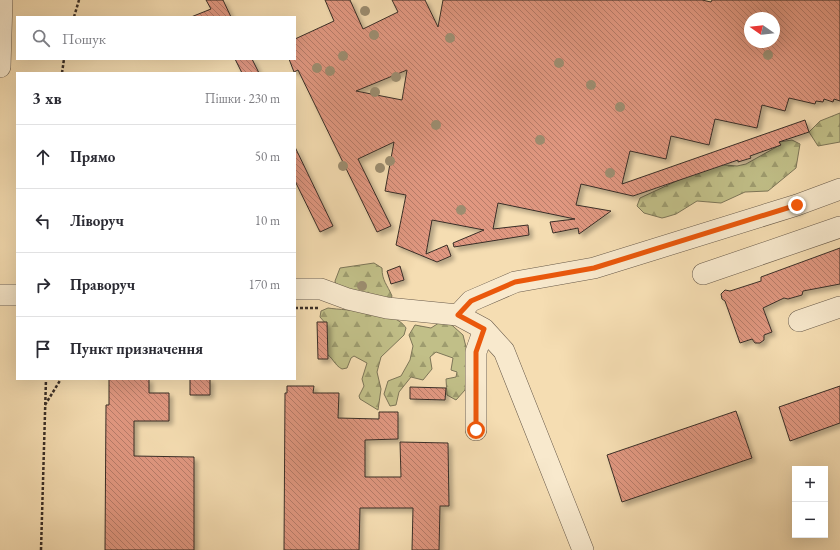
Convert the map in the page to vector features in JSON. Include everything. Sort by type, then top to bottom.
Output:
[{"type":"street","points":[[0,67],[2,0]]},
{"type":"street","points":[[458,315],[471,301],[515,282],[594,268],[797,205],[840,189]]},
{"type":"street","points":[[703,274],[840,227]]},
{"type":"street","points":[[296,290],[321,289],[348,299],[387,308],[458,315],[484,329],[504,351],[583,550]]},
{"type":"street","points":[[0,295],[16,295]]},
{"type":"street","points":[[799,321],[840,307]]},
{"type":"street","points":[[476,430],[476,352],[484,329]]},
{"type":"path","points":[[74,16],[79,0]]},
{"type":"path","points":[[62,72],[64,60]]},
{"type":"path","points":[[41,550],[46,380]]},
{"type":"path","points":[[45,405],[60,380]]},
{"type":"green space","points":[[840,113],[840,142],[818,146],[809,132],[820,121]]},
{"type":"green space","points":[[792,140],[800,144],[796,168],[768,191],[745,192],[721,203],[697,201],[676,214],[662,218],[644,213],[637,206],[640,198],[713,164],[737,166],[746,164],[780,145],[779,142]]},
{"type":"green space","points":[[374,263],[382,268],[384,279],[392,296],[390,301],[336,286],[335,281],[340,268]]},
{"type":"green space","points":[[328,308],[370,312],[382,315],[401,322],[406,328],[404,335],[381,357],[377,372],[381,389],[378,410],[360,399],[359,396],[364,386],[362,379],[367,363],[354,356],[351,358],[347,368],[342,369],[325,353],[327,325],[320,317],[321,311]]},
{"type":"green space","points":[[445,319],[463,335],[469,359],[465,390],[456,400],[447,395],[446,379],[456,377],[457,372],[451,370],[453,358],[436,352],[430,357],[432,369],[423,380],[411,377],[399,392],[396,405],[390,406],[384,394],[388,381],[401,376],[410,360],[413,346],[409,335],[415,325],[431,328]]},
{"type":"building","points":[[206,0],[223,0],[231,16],[194,16],[211,9]]},
{"type":"building","points":[[325,0],[350,0],[363,29],[398,12],[392,0],[425,0],[438,27],[443,0],[702,0],[711,2],[712,0],[840,0],[840,101],[834,99],[833,102],[824,99],[823,102],[816,101],[815,104],[789,98],[785,111],[762,105],[757,128],[715,119],[709,145],[671,136],[666,159],[630,151],[622,184],[805,120],[809,132],[779,142],[781,145],[750,156],[751,158],[738,162],[738,160],[633,196],[581,184],[576,205],[611,211],[579,234],[578,228],[553,233],[550,222],[575,219],[498,203],[493,229],[528,225],[529,235],[454,247],[453,243],[484,230],[432,220],[426,254],[447,245],[451,256],[437,262],[396,245],[406,195],[385,191],[394,142],[358,159],[391,226],[377,232],[298,70],[294,72],[289,60],[296,60],[296,39],[334,21]],"holes":[[[407,70],[402,100],[356,91]]]},
{"type":"building","points":[[236,60],[252,60],[258,72],[242,72]]},
{"type":"building","points":[[296,149],[333,226],[320,232],[296,183]]},
{"type":"building","points":[[840,248],[840,284],[803,291],[802,295],[788,299],[784,298],[763,308],[772,332],[764,335],[764,340],[760,343],[755,343],[752,339],[740,343],[725,301],[722,299],[721,294],[725,290],[730,291],[761,281],[761,277]]},
{"type":"building","points":[[400,266],[404,280],[391,284],[387,271]]},
{"type":"building","points":[[317,322],[327,322],[328,359],[318,359]]},
{"type":"building","points":[[109,380],[149,380],[149,393],[169,393],[169,421],[134,421],[134,456],[194,457],[194,550],[105,550],[106,405],[109,405]]},
{"type":"building","points":[[190,380],[210,380],[210,395],[190,395]]},
{"type":"building","points":[[287,386],[314,386],[313,393],[339,393],[338,418],[379,419],[379,412],[398,412],[398,439],[365,440],[365,477],[401,477],[400,442],[448,443],[449,506],[440,506],[439,550],[412,550],[413,508],[360,508],[359,550],[284,550],[285,393],[287,393]]},
{"type":"building","points":[[840,386],[840,423],[790,441],[779,407]]},
{"type":"building","points":[[410,387],[446,388],[445,400],[410,399]]},
{"type":"building","points":[[736,411],[752,458],[622,502],[607,455]]},
{"type":"route","points":[[476,430],[476,352],[484,329],[458,315],[471,301],[515,282],[594,268],[653,251],[797,205]]}]
